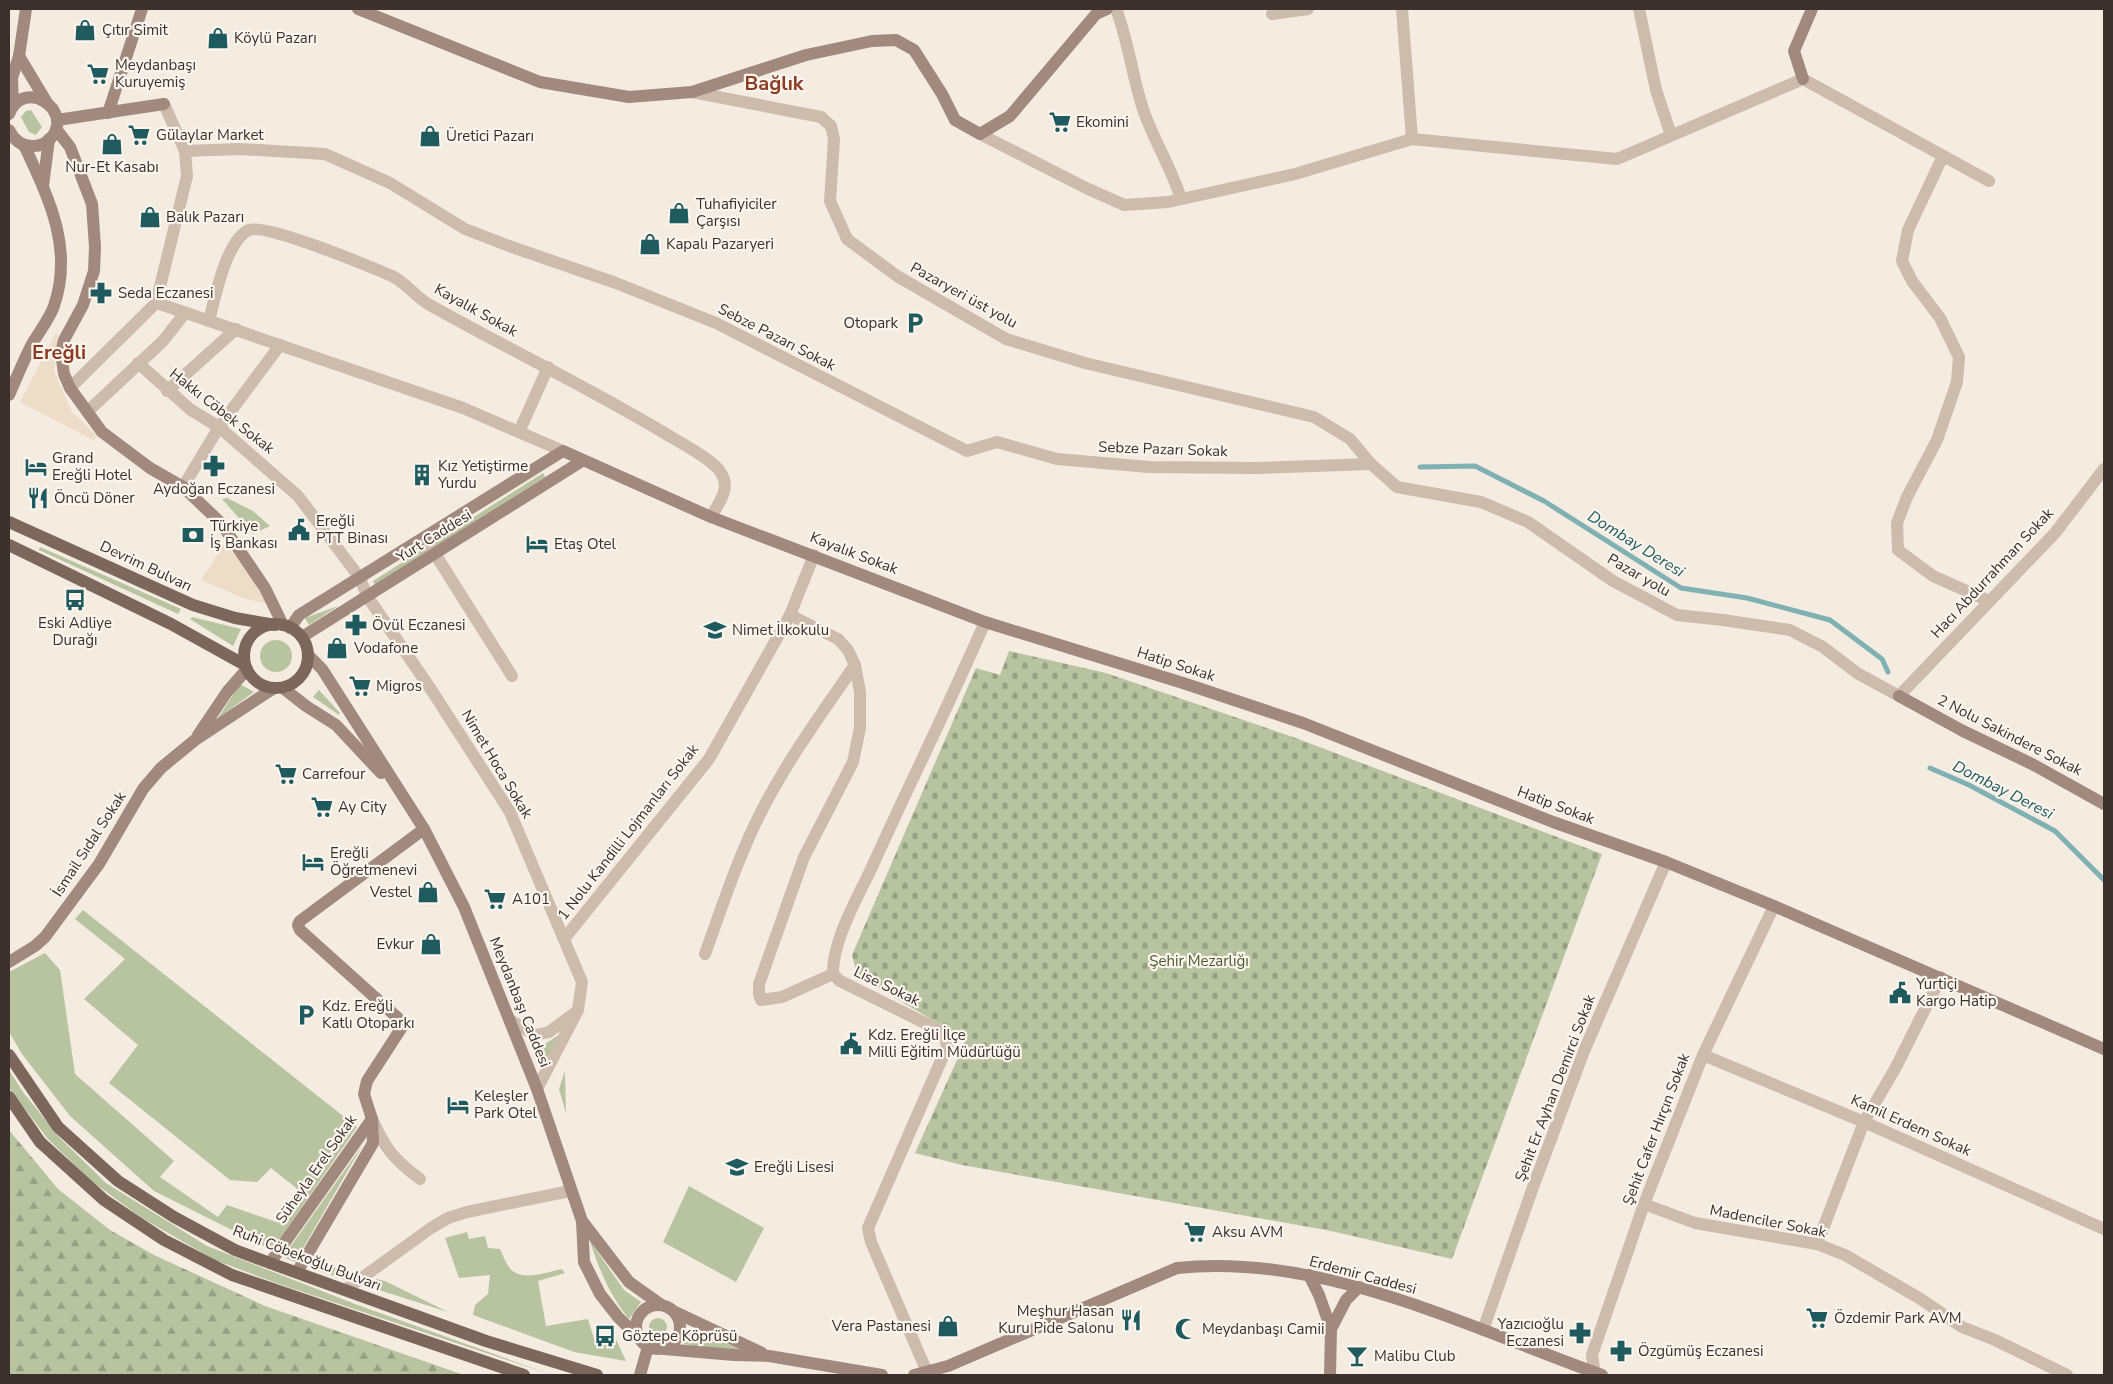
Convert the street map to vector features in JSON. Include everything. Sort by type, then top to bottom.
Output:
[{"type":"main road","name":"Devrim Bulvarı","points":[[9,522],[193,605],[235,618],[283,626]]},
{"type":"main road","points":[[9,546],[171,624],[246,667],[256,681],[279,688],[299,679],[304,672],[308,655],[302,637],[283,626],[265,626],[250,638],[246,646],[246,667]]},
{"type":"main road","name":"Ruhi Cöbekoğlu Bulvarı","points":[[9,1055],[58,1126],[118,1180],[174,1217],[235,1250],[486,1341],[597,1375]]},
{"type":"main road","points":[[9,1097],[40,1142],[104,1200],[164,1240],[232,1275],[358,1320],[524,1375]]},
{"type":"street","points":[[11,110],[12,78],[19,56],[26,9]]},
{"type":"street","points":[[108,113],[142,9]]},
{"type":"street","points":[[358,9],[540,82],[629,97],[692,92],[806,55],[872,41],[896,40],[914,50],[942,94],[955,120],[1084,187],[1124,205],[1180,199],[1295,174],[1412,139],[1616,159],[1803,79]]},
{"type":"street","points":[[1116,9],[1129,50],[1142,105],[1153,135],[1174,177],[1180,199]]},
{"type":"street","points":[[1272,14],[1308,9]]},
{"type":"street","points":[[1402,9],[1412,139]]},
{"type":"street","points":[[1639,9],[1656,90],[1671,135]]},
{"type":"street","points":[[1812,9],[1794,51],[1803,79],[1989,181]]},
{"type":"street","points":[[980,134],[1010,116],[1099,11]]},
{"type":"street","points":[[19,56],[46,101],[52,107],[54,129],[42,186]]},
{"type":"street","name":"Pazaryeri üst yolu","points":[[692,92],[821,117],[831,126],[834,140],[830,201],[847,240],[897,276],[1006,339],[1086,363],[1314,416],[1350,439],[1371,464]]},
{"type":"street","points":[[11,110],[18,101],[32,97],[46,101]]},
{"type":"street","points":[[9,130],[17,142],[24,145],[37,146],[54,129],[108,113],[164,104],[184,151],[188,176],[158,301],[70,388]]},
{"type":"street","points":[[54,129],[70,147],[92,204],[96,248],[94,271],[83,305],[64,340],[61,354],[64,374],[70,388],[102,432],[123,449],[183,487],[220,523],[265,588],[283,626]]},
{"type":"street","points":[[9,395],[31,347],[54,307],[62,254],[58,226],[24,145]]},
{"type":"street","name":"Sebze Pazarı Sokak","points":[[184,151],[240,148],[325,154],[390,183],[465,228],[509,246],[616,282],[716,323],[967,451],[997,442],[1056,459],[1149,467],[1256,468],[1371,464]]},
{"type":"street","points":[[1943,156],[1908,230],[1902,261],[1912,281],[1940,318],[1960,356],[1957,382],[1937,440],[1907,497],[1897,523],[1898,550],[1933,576],[1989,601]]},
{"type":"street","name":"Kayalık Sokak","points":[[208,321],[221,277],[236,240],[250,230],[256,229],[307,242],[394,277],[424,302],[548,367],[690,448],[720,470],[726,480],[725,490],[711,517]]},
{"type":"street","name":"Kayalık Sokak","points":[[158,301],[162,306],[236,329],[463,408],[711,517],[985,622]]},
{"type":"street","points":[[87,412],[163,341],[185,313]]},
{"type":"street","points":[[167,391],[236,329]]},
{"type":"street","points":[[183,487],[219,427],[280,345]]},
{"type":"street","name":"Hakkı Cöbek Sokak","points":[[138,363],[167,391],[191,410],[219,427],[298,496],[360,578]]},
{"type":"street","points":[[519,432],[548,367]]},
{"type":"street","name":"Yurt Caddesi","points":[[283,626],[563,451]]},
{"type":"street","name":"Yurt Caddesi","points":[[302,637],[582,461]]},
{"type":"street","name":"Pazar yolu","points":[[1371,464],[1397,488],[1481,502],[1528,522],[1613,581],[1677,615],[1790,630],[1823,647],[1857,673],[1899,696]]},
{"type":"street","name":"Hacı Abdurrahman Sokak","points":[[1899,696],[2055,533],[2104,469]]},
{"type":"street","points":[[425,538],[512,676]]},
{"type":"street","name":"1 Nolu Kandilli Lojmanları Sokak","points":[[564,938],[709,758],[790,615],[814,555]]},
{"type":"street","name":"Nimet Hoca Sokak","points":[[360,578],[367,596],[432,691],[510,812],[582,982],[578,1010],[537,1089]]},
{"type":"street","points":[[790,615],[838,639],[848,650],[855,664],[860,692],[860,728],[853,762],[804,857],[759,984],[759,994],[761,1000],[782,998],[833,974]]},
{"type":"street","name":"Hatip Sokak","points":[[985,622],[1183,683],[1302,723],[1553,822],[1666,862],[1774,906],[2104,1049]]},
{"type":"street","name":"Lise Sokak","points":[[927,1372],[871,1242],[868,1228],[946,1046],[946,1038],[940,1031],[840,981],[833,974],[833,964],[844,927],[907,790],[952,699],[985,622]]},
{"type":"street","name":"Meydanbaşı Caddesi","points":[[308,655],[322,669],[408,803],[424,829],[464,907],[537,1089],[570,1191],[582,1221],[629,1282],[675,1312]]},
{"type":"street","points":[[706,954],[737,863],[759,815],[788,764],[855,664]]},
{"type":"street","name":"İsmail Sıdal Sokak","points":[[195,740],[246,667]]},
{"type":"street","name":"İsmail Sıdal Sokak","points":[[9,962],[35,946],[45,937],[98,864],[143,790],[161,768],[195,740],[279,688]]},
{"type":"street","name":"Meydanbaşı Caddesi","points":[[279,688],[336,724],[408,803]]},
{"type":"street","name":"2 Nolu Sakindere Sokak","points":[[1899,696],[2049,773],[2104,804]]},
{"type":"street","name":"Süheyla Erel Sokak","points":[[297,1272],[373,1143],[372,1119],[364,1094],[367,1081],[399,1032],[402,1022],[300,930],[298,925],[300,921],[424,829]]},
{"type":"street","name":"Şehit Er Ayhan Demirci Sokak","points":[[1483,1330],[1532,1190],[1584,1052],[1666,862]]},
{"type":"street","name":"Şehit Cafer Hırçın Sokak","points":[[1597,1374],[1592,1355],[1644,1204],[1703,1055],[1774,906]]},
{"type":"street","points":[[1817,1244],[1864,1122],[1905,1050],[1942,978]]},
{"type":"street","points":[[510,1020],[534,1035],[549,1032],[578,1010]]},
{"type":"street","name":"Kamil Erdem Sokak","points":[[1703,1055],[1864,1122],[2104,1229]]},
{"type":"street","points":[[372,1119],[381,1140],[392,1157],[420,1179]]},
{"type":"street","name":"Süheyla Erel Sokak","points":[[270,1263],[372,1119]]},
{"type":"street","points":[[345,1290],[430,1228],[448,1218],[467,1212],[570,1191]]},
{"type":"street","name":"Madenciler Sokak","points":[[1644,1204],[1695,1223],[1817,1244],[1845,1255],[1962,1327],[2003,1344],[2067,1375]]},
{"type":"street","name":"Meydanbaşı Caddesi","points":[[582,1221],[584,1262],[600,1294],[618,1317],[643,1342]]},
{"type":"street","name":"Erdemir Caddesi","points":[[914,1375],[948,1366],[1178,1268],[1202,1266],[1308,1275],[1359,1287],[1483,1330],[1597,1374]]},
{"type":"street","points":[[1308,1275],[1319,1295],[1332,1329]]},
{"type":"street","points":[[1330,1375],[1332,1329],[1346,1300],[1359,1287]]},
{"type":"street","points":[[640,1375],[644,1360],[643,1342],[636,1332],[637,1318],[647,1307],[660,1304]]},
{"type":"street","points":[[664,1348],[676,1340],[680,1333],[679,1318],[675,1312]]},
{"type":"street","points":[[675,1312],[769,1356]]},
{"type":"street","points":[[643,1342],[664,1348],[734,1355],[769,1356],[882,1375]]},
{"type":"green space","points":[[31,110],[42,127],[36,135],[29,132],[21,117],[26,111]]},
{"type":"green space","points":[[543,473],[545,477],[375,585],[373,581]]},
{"type":"green space","points":[[227,498],[253,511],[270,526],[253,534],[222,499]]},
{"type":"green space","points":[[40,547],[181,609],[178,614],[39,550]]},
{"type":"green space","points":[[338,606],[309,625],[305,618]]},
{"type":"green space","points":[[192,617],[241,629],[233,646],[190,619]]},
{"type":"green space","points":[[276,640],[288,644],[292,656],[288,668],[276,672],[264,668],[260,656],[264,644]]},
{"type":"green space","name":"Şehir Mezarlığı","points":[[1009,651],[1106,673],[1293,737],[1602,854],[1452,1259],[1331,1231],[962,1165],[915,1153],[966,1040],[857,975],[852,955],[976,668],[1000,675]]},
{"type":"green space","points":[[240,684],[254,692],[218,718]]},
{"type":"green space","points":[[319,690],[340,713],[339,715],[313,697]]},
{"type":"green space","points":[[83,910],[357,1127],[272,1250],[154,1191],[70,1116],[22,1054],[9,1032],[9,972],[45,953],[60,970],[75,1074],[174,1161],[160,1177],[218,1217],[227,1205],[279,1223],[300,1191],[271,1168],[257,1182],[230,1180],[109,1083],[138,1045],[84,999],[125,959],[75,919]]},
{"type":"green space","points":[[563,1032],[543,1064],[536,1050]]},
{"type":"green space","points":[[9,1070],[23,1092],[60,1138],[106,1183],[207,1246],[355,1304],[552,1375],[276,1283],[215,1260],[142,1218],[90,1180],[48,1139],[15,1096],[9,1087]]},
{"type":"green space","points":[[565,1071],[566,1113],[559,1089]]},
{"type":"green space","points":[[9,1130],[58,1189],[110,1230],[154,1255],[265,1306],[464,1375],[9,1375]]},
{"type":"green space","points":[[362,1146],[295,1262],[283,1257]]},
{"type":"green space","points":[[689,1186],[764,1228],[736,1282],[663,1242]]},
{"type":"green space","points":[[467,1232],[469,1239],[485,1236],[488,1248],[500,1249],[505,1261],[514,1272],[534,1275],[562,1269],[565,1273],[538,1281],[546,1326],[588,1319],[595,1342],[615,1337],[626,1361],[574,1352],[473,1315],[475,1305],[488,1294],[490,1275],[459,1278],[445,1238]]},
{"type":"green space","points":[[590,1241],[624,1290],[641,1302],[629,1319],[616,1301],[606,1282]]},
{"type":"green space","points":[[316,1262],[349,1272],[350,1277],[345,1280],[317,1270]]},
{"type":"green space","points":[[376,1279],[385,1281],[448,1312],[379,1290],[374,1284]]},
{"type":"green space","points":[[658,1318],[664,1321],[667,1327],[664,1333],[658,1336],[652,1333],[649,1327],[652,1321]]},
{"type":"green space","points":[[689,1328],[747,1352],[713,1350],[684,1344]]},
{"type":"shaded area","points":[[56,333],[59,339],[54,371],[72,412],[98,437],[93,440],[20,402]]},
{"type":"shaded area","points":[[225,543],[249,572],[271,605],[243,598],[201,580]]},
{"type":"waterway","name":"Dombay Deresi","points":[[1420,467],[1475,466],[1544,501],[1681,588],[1747,598],[1830,620],[1882,659],[1888,672]]},
{"type":"waterway","name":"Dombay Deresi","points":[[1930,768],[1969,785],[2055,831],[2104,880]]},
{"type":"place","name":"Çıtır Simit","points":[[85,30]]},
{"type":"place","name":"Köylü Pazarı","points":[[218,38]]},
{"type":"place","name":"Meydanbaşı Kuruyemiş","points":[[98,74]]},
{"type":"place","name":"Ekomini","points":[[1060,122]]},
{"type":"place","name":"Gülaylar Market","points":[[139,135]]},
{"type":"place","name":"Üretici Pazarı","points":[[430,136]]},
{"type":"place","name":"Nur-Et Kasabı","points":[[112,144]]},
{"type":"place","name":"Tuhafiyiciler Çarşısı","points":[[679,213]]},
{"type":"place","name":"Balık Pazarı","points":[[150,217]]},
{"type":"place","name":"Kapalı Pazaryeri","points":[[650,244]]},
{"type":"place","name":"Seda Eczanesi","points":[[101,293]]},
{"type":"place","name":"Otopark","points":[[915,323]]},
{"type":"place","name":"Aydoğan Eczanesi","points":[[214,466]]},
{"type":"place","name":"Grand Ereğli Hotel","points":[[36,467]]},
{"type":"place","name":"Kız Yetiştirme Yurdu","points":[[422,475]]},
{"type":"place","name":"Öncü Döner","points":[[38,498]]},
{"type":"place","name":"Ereğli PTT Binası","points":[[299,530]]},
{"type":"place","name":"Türkiye İş Bankası","points":[[193,535]]},
{"type":"place","name":"Etaş Otel","points":[[537,544]]},
{"type":"place","name":"Eski Adliye Durağı","points":[[75,600]]},
{"type":"place","name":"Övül Eczanesi","points":[[356,625]]},
{"type":"place","name":"Nimet İlkokulu","points":[[715,630]]},
{"type":"place","name":"Vodafone","points":[[337,648]]},
{"type":"place","name":"Migros","points":[[360,686]]},
{"type":"place","name":"Carrefour","points":[[286,774]]},
{"type":"place","name":"Ay City","points":[[322,807]]},
{"type":"place","name":"Ereğli Öğretmenevi","points":[[313,862]]},
{"type":"place","name":"Vestel","points":[[428,892]]},
{"type":"place","name":"A101","points":[[495,899]]},
{"type":"place","name":"Evkur","points":[[431,944]]},
{"type":"place","name":"Yurtiçi Kargo Hatip","points":[[1900,993]]},
{"type":"place","name":"Kdz. Ereğli Katlı Otoparkı","points":[[306,1015]]},
{"type":"place","name":"Kdz. Ereğli İlçe Milli Eğitim Müdürlüğü","points":[[851,1044]]},
{"type":"place","name":"Keleşler Park Otel","points":[[458,1105]]},
{"type":"place","name":"Ereğli Lisesi","points":[[737,1167]]},
{"type":"place","name":"Aksu AVM","points":[[1195,1232]]},
{"type":"place","name":"Özdemir Park AVM","points":[[1817,1318]]},
{"type":"place","name":"Meşhur Hasan Kuru Pide Salonu","points":[[1131,1320]]},
{"type":"place","name":"Vera Pastanesi","points":[[948,1326]]},
{"type":"place","name":"Meydanbaşı Camii","points":[[1186,1329]]},
{"type":"place","name":"Yazıcıoğlu Eczanesi","points":[[1580,1333]]},
{"type":"place","name":"Göztepe Köprüsü","points":[[605,1336]]},
{"type":"place","name":"Özgümüş Eczanesi","points":[[1621,1351]]},
{"type":"place","name":"Malibu Club","points":[[1357,1356]]},
{"type":"district","name":"Bağlık","points":[[774,83]]},
{"type":"district","name":"Ereğli","points":[[59,352]]}]
